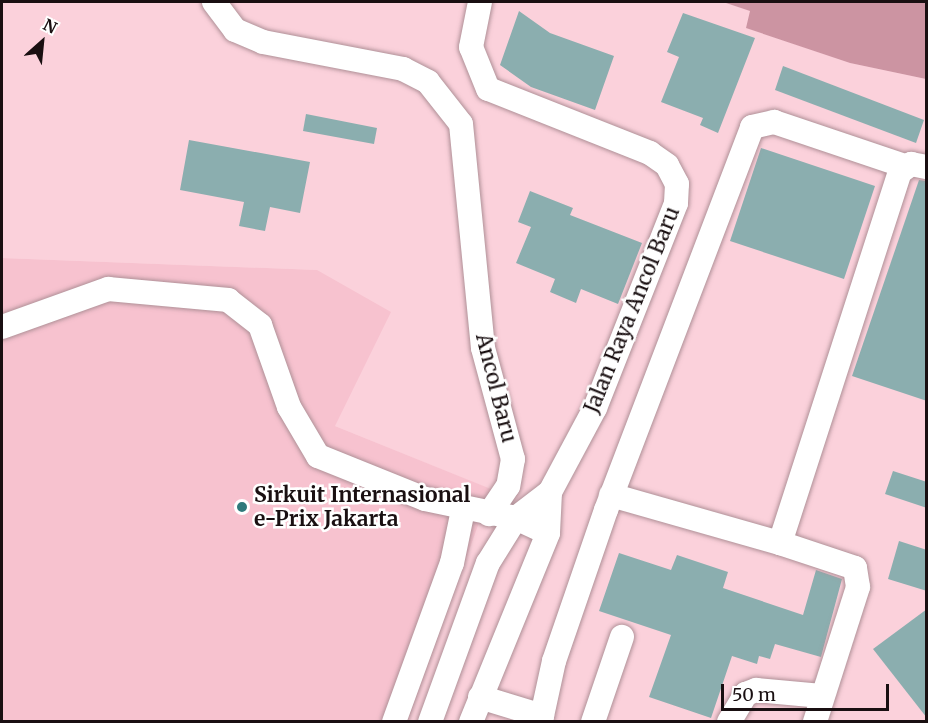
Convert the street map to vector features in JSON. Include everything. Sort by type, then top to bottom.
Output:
[{"type":"lane","name":"Ancol Baru","points":[[214,2],[235,30],[263,42],[378,62],[428,82],[461,124],[472,255],[483,348],[513,459],[513,475],[489,514]]},
{"type":"lane","name":"Jalan Raya Ancol Baru","points":[[471,722],[499,647],[548,533],[550,492],[595,408],[676,202],[677,184],[667,165],[650,153],[488,89],[471,47],[480,2]]},
{"type":"lane","points":[[480,697],[546,720],[554,662],[611,495],[752,127],[774,123],[916,167],[780,543]]},
{"type":"lane","points":[[2,327],[108,289],[228,300],[260,325],[289,407],[318,456],[463,510],[516,518],[548,533]]},
{"type":"lane","points":[[430,722],[488,563],[516,518],[550,492]]},
{"type":"lane","points":[[611,495],[780,543],[855,568],[858,587],[815,722]]},
{"type":"lane","points":[[394,722],[452,562],[463,510]]},
{"type":"lane","points":[[460,635],[499,647]]},
{"type":"lane","points":[[593,722],[622,637]]},
{"type":"lane","points":[[729,722],[746,694],[756,690],[822,696]]},
{"type":"shaded area","points":[[2,2],[723,2],[751,11],[747,28],[850,63],[926,79],[926,721],[408,721],[490,489],[335,426],[317,270],[2,258]]},
{"type":"shaded area","points":[[723,2],[926,2],[926,79],[850,63],[746,28],[750,11]]},
{"type":"shaded area","name":"Sirkuit Internasional e-Prix Jakarta","points":[[2,258],[317,270],[391,312],[335,426],[491,489],[408,721],[2,722]]},
{"type":"building","points":[[519,11],[550,33],[614,56],[595,110],[531,87],[500,65]]},
{"type":"building","points":[[683,13],[755,38],[718,133],[700,125],[703,118],[661,102],[679,57],[667,52]]},
{"type":"building","points":[[783,66],[924,120],[916,143],[775,90]]},
{"type":"building","points":[[306,114],[377,128],[374,144],[303,131]]},
{"type":"building","points":[[189,140],[310,162],[300,213],[270,207],[265,231],[239,226],[244,202],[180,190]]},
{"type":"building","points":[[761,148],[875,186],[844,279],[730,241]]},
{"type":"building","points":[[919,180],[927,181],[927,401],[852,376]]},
{"type":"building","points":[[530,191],[573,208],[570,215],[642,243],[618,304],[581,289],[576,303],[550,292],[555,279],[516,263],[531,227],[518,222]]},
{"type":"building","points":[[893,471],[927,482],[927,508],[885,494]]},
{"type":"building","points":[[899,541],[927,550],[927,591],[888,579]]},
{"type":"building","points":[[619,553],[671,570],[677,555],[728,572],[723,588],[803,615],[816,570],[842,579],[821,657],[775,644],[770,659],[759,656],[757,664],[732,656],[711,718],[649,697],[671,635],[599,611]]},
{"type":"building","points":[[927,609],[927,718],[873,649]]},
{"type":"place","name":"Sirkuit Internasional e-Prix Jakarta","points":[[242,507]]}]
